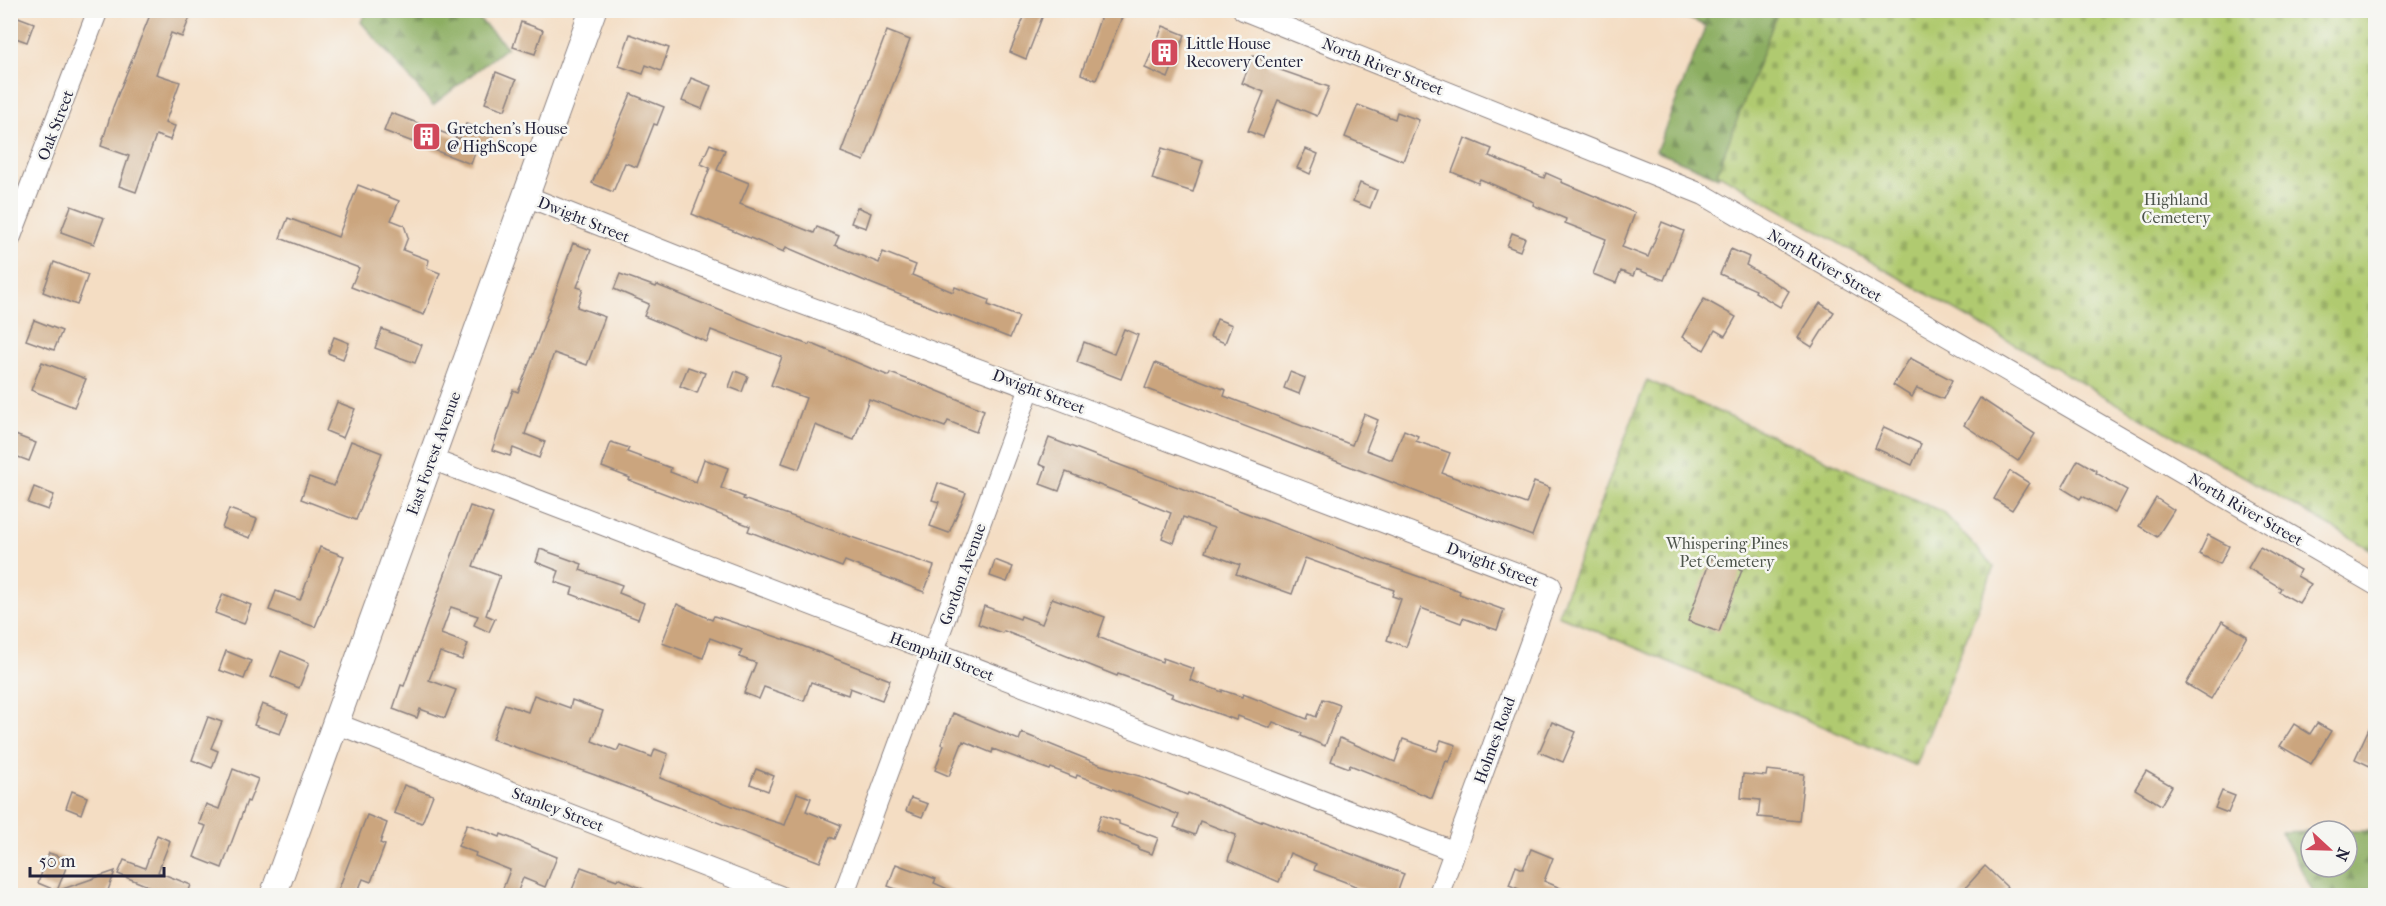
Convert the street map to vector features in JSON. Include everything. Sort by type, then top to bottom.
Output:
[{"type":"main road","name":"East Forest Avenue","points":[[273,896],[593,10]]},
{"type":"street","name":"Oak Street","points":[[10,239],[98,10]]},
{"type":"street","name":"North River Street","points":[[1243,10],[1704,195],[2376,585]]},
{"type":"street","name":"Dwight Street","points":[[526,196],[737,280],[1030,388],[1551,586]]},
{"type":"street","name":"Gordon Avenue","points":[[843,896],[1030,388]]},
{"type":"street","name":"Hemphill Street","points":[[431,459],[1454,850]]},
{"type":"street","name":"Holmes Road","points":[[1438,896],[1551,586]]},
{"type":"street","name":"Stanley Street","points":[[335,723],[780,896]]},
{"type":"green space","points":[[366,11],[471,11],[507,47],[433,105],[361,22]]},
{"type":"green space","points":[[1671,11],[1779,11],[1718,177],[1656,151],[1706,26]]},
{"type":"green space","name":"Highland Cemetery","points":[[1778,11],[2375,11],[2375,552],[1717,173]]},
{"type":"green space","name":"Whispering Pines Pet Cemetery","points":[[1647,380],[1943,512],[1994,567],[1916,766],[1558,615]]},
{"type":"green space","points":[[2299,831],[2299,865],[2281,832]]},
{"type":"green space","points":[[2359,831],[2375,831],[2375,895],[2315,895],[2306,879],[2359,879]]},
{"type":"building","points":[[152,10],[173,10],[190,17],[182,37],[171,33],[156,74],[180,82],[165,123],[175,126],[170,140],[156,135],[136,192],[119,186],[129,156],[101,146],[113,107]]},
{"type":"building","points":[[1027,10],[1043,15],[1026,59],[1010,52]]},
{"type":"building","points":[[1103,10],[1125,10],[1096,80],[1081,74]]},
{"type":"building","points":[[10,14],[34,23],[27,42],[10,36]]},
{"type":"building","points":[[521,22],[543,30],[535,54],[513,47]]},
{"type":"building","name":"Little House Recovery Center","points":[[1163,26],[1185,35],[1168,78],[1145,68]]},
{"type":"building","points":[[887,31],[910,40],[864,161],[841,152]]},
{"type":"building","points":[[630,34],[669,48],[661,71],[646,65],[643,74],[619,66]]},
{"type":"building","points":[[1253,56],[1268,63],[1266,65],[1329,87],[1317,116],[1278,100],[1263,137],[1248,131],[1264,92],[1242,83]]},
{"type":"building","points":[[496,72],[516,80],[505,110],[485,103]]},
{"type":"building","points":[[691,78],[711,86],[702,109],[682,101]]},
{"type":"building","points":[[631,94],[664,107],[657,125],[654,124],[637,167],[625,163],[613,192],[592,183]]},
{"type":"building","points":[[1358,105],[1395,119],[1397,112],[1419,120],[1403,161],[1345,137]]},
{"type":"building","name":"Gretchen's House @ HighScope","points":[[391,113],[460,139],[466,124],[493,134],[487,151],[477,147],[471,164],[384,131]]},
{"type":"building","points":[[1465,138],[1492,149],[1489,156],[1544,178],[1546,173],[1562,180],[1561,182],[1635,213],[1622,247],[1648,257],[1662,222],[1684,231],[1664,280],[1636,269],[1633,276],[1621,271],[1616,283],[1593,274],[1606,239],[1565,223],[1566,219],[1533,205],[1534,202],[1480,179],[1478,183],[1452,172]]},
{"type":"building","points":[[710,144],[725,150],[717,170],[749,183],[740,204],[814,233],[817,227],[839,236],[835,245],[879,263],[883,252],[916,265],[912,275],[953,292],[955,287],[989,300],[988,305],[1019,317],[1010,338],[786,247],[784,252],[692,214],[710,168],[701,164]]},
{"type":"building","points":[[1162,148],[1203,161],[1193,192],[1152,179]]},
{"type":"building","points":[[1306,149],[1318,154],[1310,174],[1297,168]]},
{"type":"building","points":[[1360,183],[1377,190],[1370,208],[1353,201]]},
{"type":"building","points":[[358,185],[399,201],[391,220],[404,225],[408,237],[403,250],[429,260],[427,268],[440,273],[424,315],[351,287],[359,268],[280,238],[288,218],[338,237]]},
{"type":"building","points":[[71,206],[104,218],[94,244],[61,232]]},
{"type":"building","points":[[857,207],[871,213],[866,228],[851,223]]},
{"type":"building","points":[[1512,233],[1525,238],[1520,251],[1507,246]]},
{"type":"building","points":[[573,243],[591,250],[577,287],[583,289],[577,307],[605,317],[587,365],[554,353],[525,434],[545,442],[539,458],[513,448],[510,456],[492,450],[513,390],[518,392],[534,352]]},
{"type":"building","points":[[1731,249],[1749,257],[1746,265],[1789,291],[1780,307],[1755,292],[1756,290],[1720,274]]},
{"type":"building","points":[[54,262],[88,275],[77,305],[43,292]]},
{"type":"building","points":[[620,274],[656,287],[657,285],[771,331],[809,345],[810,343],[889,376],[890,373],[984,410],[976,432],[948,421],[945,427],[869,399],[854,440],[815,425],[799,469],[782,463],[806,398],[771,385],[782,357],[711,330],[707,342],[644,316],[649,304],[614,289]]},
{"type":"building","points":[[1704,299],[1736,317],[1725,336],[1715,330],[1704,350],[1682,337]]},
{"type":"building","points":[[1820,303],[1834,312],[1812,347],[1798,338]]},
{"type":"building","points":[[1217,319],[1232,325],[1225,343],[1210,337]]},
{"type":"building","points":[[34,320],[62,331],[54,350],[26,340]]},
{"type":"building","points":[[382,329],[422,345],[415,363],[375,348]]},
{"type":"building","points":[[1124,329],[1138,335],[1121,379],[1077,362],[1084,342],[1114,354]]},
{"type":"building","points":[[334,337],[349,343],[343,359],[328,353]]},
{"type":"building","points":[[1910,358],[1952,380],[1943,399],[1917,388],[1912,397],[1893,385]]},
{"type":"building","points":[[42,362],[86,379],[74,407],[31,390]]},
{"type":"building","points":[[1155,363],[1226,390],[1224,396],[1352,445],[1364,414],[1378,420],[1366,450],[1392,460],[1404,430],[1418,436],[1416,441],[1450,453],[1442,473],[1526,504],[1534,482],[1550,488],[1532,536],[1145,388]]},
{"type":"building","points":[[688,367],[705,373],[697,393],[680,386]]},
{"type":"building","points":[[735,371],[748,376],[742,392],[729,387]]},
{"type":"building","points":[[1290,372],[1305,378],[1299,394],[1284,388]]},
{"type":"building","points":[[1980,398],[2035,434],[2018,461],[1964,425]]},
{"type":"building","points":[[337,402],[355,409],[343,438],[326,431]]},
{"type":"building","points":[[1884,427],[1921,444],[1912,465],[1875,448]]},
{"type":"building","points":[[10,433],[36,443],[29,461],[10,454]]},
{"type":"building","points":[[1049,438],[1357,555],[1460,591],[1459,594],[1504,610],[1497,630],[1463,618],[1461,623],[1421,608],[1406,647],[1387,640],[1401,599],[1392,596],[1394,590],[1305,558],[1292,594],[1236,574],[1240,565],[1205,552],[1214,528],[1183,517],[1174,543],[1162,538],[1171,513],[1066,472],[1059,491],[1040,484],[1046,467],[1039,464]]},
{"type":"building","points":[[351,441],[382,453],[356,520],[301,499],[309,477],[334,486]]},
{"type":"building","points":[[611,442],[629,448],[627,452],[671,468],[670,472],[696,482],[704,459],[728,468],[721,488],[744,497],[743,499],[934,566],[924,592],[845,561],[842,567],[784,545],[748,531],[750,526],[629,480],[630,478],[602,467]]},
{"type":"building","points":[[2078,460],[2127,490],[2115,513],[2082,496],[2080,499],[2062,488]]},
{"type":"building","points":[[2010,471],[2029,483],[2012,510],[1994,499]]},
{"type":"building","points":[[938,483],[966,493],[949,533],[930,526],[939,502],[932,500]]},
{"type":"building","points":[[34,487],[54,495],[48,510],[28,503]]},
{"type":"building","points":[[2156,498],[2174,510],[2157,537],[2139,526]]},
{"type":"building","points":[[470,506],[493,514],[473,566],[500,576],[486,615],[495,619],[489,632],[474,625],[478,616],[451,607],[441,634],[468,644],[462,660],[440,652],[429,680],[456,690],[445,718],[420,709],[417,718],[393,709],[401,685],[404,686]]},
{"type":"building","points":[[229,509],[257,519],[250,538],[222,528]]},
{"type":"building","points":[[2208,535],[2229,546],[2220,564],[2199,554]]},
{"type":"building","points":[[320,547],[344,556],[315,627],[269,610],[276,591],[300,600]]},
{"type":"building","points":[[2260,547],[2300,570],[2297,576],[2311,584],[2299,603],[2279,592],[2281,588],[2248,568]]},
{"type":"building","points":[[540,549],[582,564],[580,570],[622,585],[619,593],[644,603],[638,619],[571,594],[573,588],[555,582],[559,571],[536,562]]},
{"type":"building","points":[[1711,558],[1742,570],[1719,632],[1688,621]]},
{"type":"building","points":[[995,560],[1013,567],[1007,582],[990,576]]},
{"type":"building","points":[[223,594],[251,605],[244,624],[215,613]]},
{"type":"building","points":[[1052,598],[1105,617],[1098,637],[1162,662],[1163,658],[1194,669],[1190,680],[1222,692],[1222,690],[1242,697],[1243,694],[1307,719],[1309,714],[1316,717],[1323,699],[1340,705],[1325,746],[1301,736],[1302,733],[1273,722],[1270,728],[1238,716],[1236,720],[1171,697],[1173,694],[1118,674],[1117,676],[1004,631],[1002,633],[978,624],[984,606],[1042,624]]},
{"type":"building","points":[[677,604],[712,620],[714,616],[792,642],[890,680],[882,700],[850,688],[848,695],[811,682],[804,701],[764,687],[759,699],[744,693],[756,663],[739,657],[742,650],[710,638],[703,658],[662,643]]},
{"type":"building","points":[[2222,621],[2247,636],[2211,699],[2186,684]]},
{"type":"building","points":[[226,651],[251,661],[244,679],[219,670]]},
{"type":"building","points":[[281,651],[309,663],[299,688],[271,676]]},
{"type":"building","points":[[534,695],[570,708],[572,700],[603,711],[592,741],[617,751],[620,745],[652,757],[655,749],[668,754],[660,778],[766,819],[785,825],[797,793],[811,798],[806,811],[841,825],[835,839],[830,837],[820,862],[595,775],[492,739],[505,704],[528,712]]},
{"type":"building","points":[[262,704],[288,714],[280,734],[254,725]]},
{"type":"building","points":[[953,713],[1019,740],[1022,733],[1101,765],[1143,777],[1187,795],[1188,793],[1404,874],[1396,896],[1380,896],[1314,870],[1316,864],[1290,853],[1279,882],[1228,860],[1236,835],[1200,821],[1195,835],[1174,827],[1179,815],[1077,775],[1076,778],[1051,768],[1050,770],[993,749],[992,753],[963,741],[949,776],[935,770],[944,745],[941,744]]},
{"type":"building","points":[[2376,713],[2376,769],[2355,759]]},
{"type":"building","points":[[208,717],[222,722],[211,748],[218,751],[212,768],[192,760]]},
{"type":"building","points":[[1552,722],[1576,732],[1563,762],[1539,752]]},
{"type":"building","points":[[2317,723],[2331,731],[2311,764],[2280,746],[2294,724],[2310,734]]},
{"type":"building","points":[[1340,738],[1395,762],[1403,739],[1437,751],[1441,740],[1456,745],[1449,762],[1446,761],[1432,798],[1350,765],[1349,768],[1331,761]]},
{"type":"building","points":[[233,769],[258,779],[249,802],[247,801],[222,868],[194,857],[206,826],[199,824],[206,804],[219,809]]},
{"type":"building","points":[[756,769],[774,776],[768,791],[750,784]]},
{"type":"building","points":[[1767,770],[1804,774],[1799,821],[1758,817],[1760,800],[1741,798],[1743,774],[1766,776]]},
{"type":"building","points":[[2146,771],[2172,786],[2161,805],[2135,789]]},
{"type":"building","points":[[404,785],[433,795],[422,823],[394,813]]},
{"type":"building","points":[[72,791],[87,797],[81,814],[66,808]]},
{"type":"building","points":[[2222,791],[2235,796],[2228,813],[2215,808]]},
{"type":"building","points":[[911,798],[928,804],[922,817],[906,811]]},
{"type":"building","points":[[367,815],[387,823],[380,843],[385,845],[371,882],[363,879],[356,896],[336,896]]},
{"type":"building","points":[[1101,815],[1158,838],[1152,854],[1096,830]]},
{"type":"building","points":[[467,824],[500,837],[501,834],[557,857],[545,887],[523,878],[516,896],[500,896],[510,870],[475,856],[476,853],[458,846]]},
{"type":"building","points":[[157,835],[170,841],[158,872],[191,885],[187,896],[144,896],[148,886],[118,874],[124,860],[145,868]]},
{"type":"building","points":[[1531,849],[1553,858],[1544,881],[1579,896],[1536,896],[1509,885],[1516,866],[1523,869]]},
{"type":"building","points":[[49,853],[69,860],[57,891],[38,883]]},
{"type":"building","points":[[896,864],[936,879],[934,883],[963,896],[914,896],[888,886]]},
{"type":"building","points":[[1985,866],[2007,887],[2000,896],[1958,896]]},
{"type":"building","points":[[581,867],[617,880],[618,878],[659,896],[587,896],[572,890]]},
{"type":"building","points":[[115,871],[106,896],[52,896],[51,893]]},
{"type":"place","name":"Little House Recovery Center","points":[[1165,52]]},
{"type":"place","name":"Gretchen's House @ HighScope","points":[[426,137]]}]
